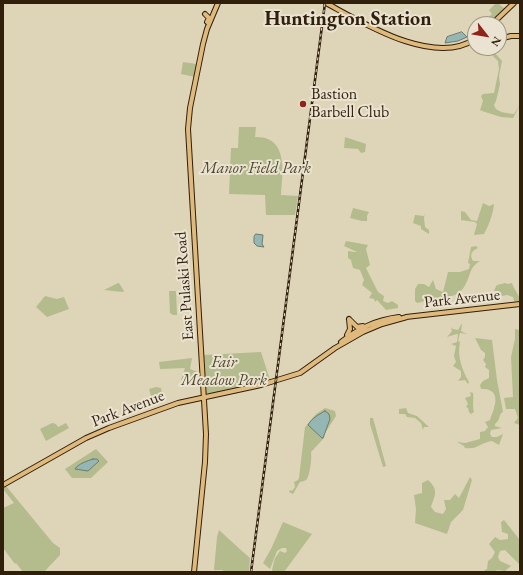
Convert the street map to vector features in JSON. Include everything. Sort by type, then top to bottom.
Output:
[{"type":"main road","name":"East Pulaski Road","points":[[194,572],[205,462],[206,434],[188,129],[190,108],[207,29],[218,3]]},
{"type":"main road","points":[[326,3],[382,33],[426,46],[442,49],[462,46],[467,44]]},
{"type":"main road","points":[[500,16],[514,3]]},
{"type":"main road","points":[[206,14],[209,18],[206,27],[207,29]]},
{"type":"main road","points":[[507,37],[520,36]]},
{"type":"main road","name":"Park Avenue","points":[[336,347],[355,331],[369,324],[386,319],[520,304]]},
{"type":"main road","name":"Park Avenue","points":[[3,485],[101,431],[168,406],[261,385],[300,373],[336,347],[362,332],[382,324],[408,317]]},
{"type":"main road","points":[[345,338],[350,331],[349,319],[358,327],[369,324]]},
{"type":"main road","points":[[382,324],[388,321],[386,319]]},
{"type":"main road","points":[[336,347],[355,333],[355,331],[358,333],[362,332]]},
{"type":"green space","points":[[496,3],[505,9],[497,16],[490,16],[492,14],[489,10]]},
{"type":"green space","points":[[493,56],[498,56],[502,61],[499,76],[500,84],[494,105],[499,111],[514,114],[520,105],[513,118],[501,117],[480,110],[483,101],[481,96],[483,94],[494,93],[499,69],[498,61]]},
{"type":"green space","points":[[183,62],[197,64],[195,77],[181,74]]},
{"type":"green space","name":"Manor Field Park","points":[[239,127],[256,127],[255,137],[261,137],[272,141],[277,147],[282,162],[281,195],[298,196],[295,215],[266,215],[265,195],[229,194],[231,148],[238,148]]},
{"type":"green space","points":[[345,137],[366,144],[365,152],[361,153],[358,149],[344,148]]},
{"type":"green space","points":[[483,203],[489,206],[494,204],[492,216],[484,234],[474,235],[477,224],[475,222],[461,220],[461,211],[465,212],[471,220],[477,221]]},
{"type":"green space","points":[[353,208],[369,212],[367,221],[350,218]]},
{"type":"green space","points":[[425,213],[425,227],[429,230],[429,234],[421,229],[421,226],[413,223],[415,215],[424,216]]},
{"type":"green space","points":[[346,241],[368,245],[366,249],[370,265],[366,268],[378,292],[384,296],[383,301],[388,303],[392,301],[398,305],[398,308],[386,310],[377,300],[375,302],[374,299],[369,298],[372,293],[362,285],[364,280],[360,270],[353,268],[351,260],[348,258],[348,251],[357,252],[344,246]]},
{"type":"green space","points":[[476,246],[478,248],[471,256],[473,261],[480,261],[473,267],[461,291],[455,295],[447,297],[433,298],[417,303],[415,301],[415,289],[418,284],[424,284],[429,287],[433,280],[436,289],[443,292],[448,272],[460,272],[469,269],[470,264],[468,263],[471,247]]},
{"type":"green space","points":[[118,283],[124,291],[123,292],[104,290]]},
{"type":"green space","points":[[512,283],[520,302],[514,301],[513,297],[507,295],[502,296],[494,290],[497,285]]},
{"type":"green space","points":[[169,291],[176,291],[177,315],[170,313]]},
{"type":"green space","points":[[45,296],[57,299],[64,297],[69,309],[47,317],[36,307]]},
{"type":"green space","points":[[462,323],[461,331],[467,334],[460,333],[458,341],[460,342],[459,352],[464,373],[469,382],[468,384],[465,380],[458,381],[461,377],[461,371],[453,366],[456,362],[454,356],[456,346],[451,344],[457,342],[458,335],[447,337],[452,331],[451,327],[458,330]]},
{"type":"green space","points":[[515,329],[520,330],[520,425],[514,423],[518,418],[515,409],[506,409],[504,398],[513,397],[511,357],[515,339]]},
{"type":"green space","points":[[475,338],[492,340],[503,412],[495,424],[495,426],[502,428],[491,430],[490,434],[492,437],[497,437],[503,434],[499,445],[492,441],[473,448],[465,448],[457,442],[465,443],[480,439],[480,432],[485,431],[488,427],[485,422],[490,420],[495,404],[495,396],[492,391],[481,389],[480,385],[483,381],[489,378],[489,370],[485,367],[486,364],[483,360],[485,353],[481,350]]},
{"type":"green space","name":"Fair Meadow Park","points":[[261,352],[270,380],[219,392],[206,393],[204,355]]},
{"type":"green space","points":[[192,358],[190,369],[198,372],[199,376],[190,378],[192,385],[181,380],[185,368],[160,369],[159,362]]},
{"type":"green space","points":[[156,387],[161,388],[162,393],[152,399],[149,389]]},
{"type":"green space","points":[[470,392],[473,393],[474,412],[471,414],[466,407],[468,404],[465,398],[471,396]]},
{"type":"green space","points":[[325,408],[335,411],[336,416],[325,433],[324,438],[311,452],[309,475],[305,480],[300,482],[293,494],[289,492],[295,487],[294,482],[299,478],[305,427],[316,414]],"holes":[[[322,413],[327,427],[322,438],[317,433],[315,428],[318,416]]]},
{"type":"green space","points":[[406,408],[408,413],[417,416],[429,427],[424,427],[423,430],[421,423],[415,418],[407,417],[405,414],[399,414],[399,409]]},
{"type":"green space","points":[[370,418],[373,418],[386,466],[383,467],[370,424]]},
{"type":"green space","points":[[52,423],[56,424],[58,427],[66,423],[69,428],[46,441],[40,429]]},
{"type":"green space","points":[[96,449],[108,462],[91,478],[72,478],[65,469]]},
{"type":"green space","points":[[470,477],[472,480],[463,510],[451,522],[447,534],[415,523],[416,509],[414,495],[422,493],[422,483],[428,480],[434,487],[435,493],[431,507],[435,512],[443,514],[446,509],[444,500],[450,500],[455,494],[459,498]]},
{"type":"green space","points":[[6,486],[53,543],[60,548],[60,555],[44,572],[23,572],[3,548],[3,508],[14,503],[3,489]]},
{"type":"green space","points":[[504,520],[520,540],[520,565],[505,550],[500,551],[498,557],[500,561],[511,566],[505,571],[497,570],[495,572],[482,572],[487,569],[488,561],[492,558],[495,552],[489,544],[495,537],[500,540],[508,539],[508,534],[502,532],[501,522]]},
{"type":"green space","points":[[283,522],[312,534],[284,572],[273,572],[272,570],[275,558],[280,551],[285,553],[287,551],[286,548],[282,548],[277,551],[270,569],[263,563]]},
{"type":"green space","points":[[219,530],[250,558],[249,572],[223,572],[223,570],[214,570]]},
{"type":"water","points":[[462,32],[467,37],[458,41],[445,43],[447,37]]},
{"type":"water","points":[[256,234],[263,235],[262,244],[264,247],[257,246],[254,243],[254,237]]},
{"type":"water","points":[[325,411],[329,414],[330,419],[322,438],[308,425],[313,419]]},
{"type":"water","points":[[97,459],[99,461],[88,471],[75,469],[80,464]]},
{"type":"railway","points":[[251,572],[325,3]]},
{"type":"place","name":"Bastion Barbell Club","points":[[303,104]]},
{"type":"district","name":"Huntington Station","points":[[348,20]]}]
